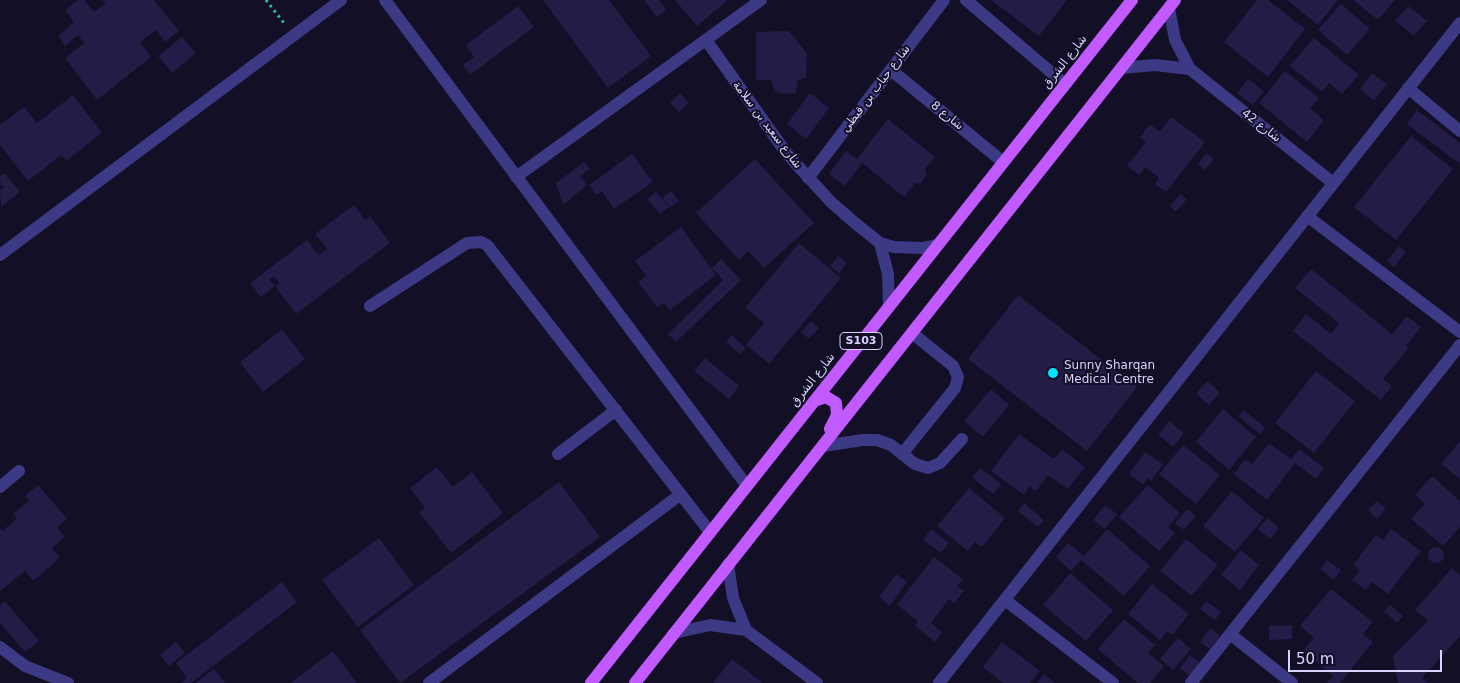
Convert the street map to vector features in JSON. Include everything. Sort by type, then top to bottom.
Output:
[{"type":"main road","name":"شارع الشرق","points":[[591,683],[1132,0]]},
{"type":"main road","name":"S103","points":[[635,683],[1172,4]]},
{"type":"main road","points":[[814,401],[826,397],[836,403],[838,409],[820,450]]},
{"type":"street","points":[[0,256],[341,0]]},
{"type":"street","points":[[384,0],[747,486]]},
{"type":"street","points":[[516,177],[761,0]]},
{"type":"street","name":"شارع حباب بن قيظي","points":[[808,178],[944,0]]},
{"type":"street","points":[[966,0],[1065,84]]},
{"type":"street","name":"شارع 42","points":[[1172,4],[1175,40],[1190,69],[1333,183]]},
{"type":"street","points":[[940,683],[1460,23]]},
{"type":"street","name":"شارع سعيد بن سلامة","points":[[706,40],[767,128],[808,178],[831,202],[880,243],[909,249],[938,245]]},
{"type":"street","points":[[1121,68],[1155,65],[1190,69]]},
{"type":"street","name":"شارع 8","points":[[891,70],[1003,162]]},
{"type":"street","points":[[1408,88],[1460,131]]},
{"type":"street","points":[[1307,216],[1460,332]]},
{"type":"street","points":[[370,306],[467,243],[480,242],[492,250],[710,532]]},
{"type":"street","points":[[880,243],[888,274],[889,306]]},
{"type":"street","points":[[902,454],[955,388],[958,377],[953,366],[912,333]]},
{"type":"street","points":[[1191,683],[1460,345]]},
{"type":"street","points":[[558,454],[616,410]]},
{"type":"street","points":[[820,450],[870,439],[884,442],[921,467],[934,466],[962,438]]},
{"type":"street","points":[[0,487],[19,471]]},
{"type":"street","points":[[429,683],[681,494]]},
{"type":"street","points":[[728,564],[733,598],[746,630]]},
{"type":"street","points":[[1005,600],[1113,683]]},
{"type":"street","points":[[674,633],[710,625],[746,630],[817,683]]},
{"type":"street","points":[[1230,634],[1292,683]]},
{"type":"street","points":[[0,647],[25,666],[68,683]]},
{"type":"path","points":[[266,0],[293,35]]},
{"type":"building","points":[[78,0],[84,0],[94,12],[106,3],[103,0],[154,0],[179,31],[165,42],[156,30],[140,42],[151,57],[97,100],[65,58],[84,43],[78,35],[65,46],[58,36],[74,22],[65,10]]},
{"type":"building","points":[[543,0],[609,0],[651,56],[608,88]]},
{"type":"building","points":[[644,0],[659,0],[666,10],[657,17]]},
{"type":"building","points":[[675,0],[728,0],[697,26]]},
{"type":"building","points":[[991,0],[1067,0],[1039,36]]},
{"type":"building","points":[[1257,0],[1268,0],[1305,29],[1268,77],[1224,42]]},
{"type":"building","points":[[1287,0],[1336,0],[1337,1],[1318,25]]},
{"type":"building","points":[[1353,0],[1395,0],[1378,20]]},
{"type":"building","points":[[1341,4],[1370,29],[1347,55],[1318,30]]},
{"type":"building","points":[[518,6],[534,27],[470,75],[463,65],[474,57],[466,45]]},
{"type":"building","points":[[1408,6],[1427,21],[1414,36],[1395,21]]},
{"type":"building","points":[[789,31],[807,53],[806,78],[798,80],[796,93],[784,94],[775,92],[771,80],[756,80],[756,32]]},
{"type":"building","points":[[182,37],[196,53],[172,73],[158,56]]},
{"type":"building","points":[[1314,38],[1359,75],[1342,94],[1329,83],[1322,92],[1290,66]]},
{"type":"building","points":[[1285,71],[1319,98],[1310,108],[1324,120],[1307,142],[1259,103]]},
{"type":"building","points":[[1372,73],[1387,84],[1374,101],[1360,89]]},
{"type":"building","points":[[1248,79],[1264,91],[1253,105],[1237,93]]},
{"type":"building","points":[[680,93],[689,103],[679,112],[670,103]]},
{"type":"building","points":[[810,93],[829,108],[806,139],[787,124]]},
{"type":"building","points":[[73,95],[102,133],[66,161],[61,155],[28,181],[0,145],[0,125],[24,107],[37,123]]},
{"type":"building","points":[[1417,110],[1460,143],[1460,164],[1407,124]]},
{"type":"building","points":[[1171,117],[1205,142],[1166,192],[1155,184],[1159,178],[1145,167],[1139,175],[1127,166],[1146,142],[1140,137],[1150,124],[1160,132]]},
{"type":"building","points":[[888,119],[935,157],[925,169],[927,174],[920,184],[915,183],[904,197],[862,163],[845,186],[829,174],[846,151],[857,159]]},
{"type":"building","points":[[1411,136],[1453,169],[1396,240],[1354,207]]},
{"type":"building","points":[[1206,153],[1214,159],[1205,170],[1198,164]]},
{"type":"building","points":[[632,154],[653,182],[614,209],[602,191],[596,195],[589,185]]},
{"type":"building","points":[[755,159],[814,223],[764,268],[748,251],[739,260],[696,213]]},
{"type":"building","points":[[584,162],[590,169],[580,176],[587,185],[563,205],[556,183]]},
{"type":"building","points":[[4,173],[20,192],[1,207],[0,190],[4,187],[0,183],[0,176]]},
{"type":"building","points":[[671,191],[679,201],[670,207],[662,198]]},
{"type":"building","points":[[656,192],[669,207],[660,214],[647,199]]},
{"type":"building","points":[[1180,194],[1187,199],[1176,212],[1170,206]]},
{"type":"building","points":[[354,205],[365,220],[370,216],[390,243],[296,314],[275,286],[261,297],[250,283],[307,240],[318,255],[327,249],[315,234]],"holes":[[[274,276],[279,283],[275,286],[269,279]]]},
{"type":"building","points":[[681,227],[716,275],[670,310],[664,303],[657,307],[638,282],[646,276],[635,261]]},
{"type":"building","points":[[799,243],[841,278],[769,364],[746,345],[764,323],[745,308]]},
{"type":"building","points":[[1399,246],[1406,252],[1394,267],[1387,261]]},
{"type":"building","points":[[838,256],[847,263],[839,273],[830,266]]},
{"type":"building","points":[[721,259],[741,280],[676,342],[668,334],[723,280],[712,268]]},
{"type":"building","points":[[1311,269],[1392,334],[1407,316],[1421,327],[1406,346],[1409,348],[1383,379],[1392,386],[1381,400],[1293,331],[1306,314],[1331,334],[1339,323],[1295,288]]},
{"type":"building","name":"Sunny Sharqan Medical Centre","points":[[1018,295],[1137,387],[1087,451],[968,359]]},
{"type":"building","points":[[811,321],[819,328],[809,339],[801,332]]},
{"type":"building","points":[[282,329],[305,359],[263,392],[240,362]]},
{"type":"building","points":[[732,335],[746,348],[740,354],[726,342]]},
{"type":"building","points":[[705,358],[739,386],[729,399],[694,371]]},
{"type":"building","points":[[1316,371],[1355,401],[1314,453],[1275,423]]},
{"type":"building","points":[[1207,381],[1220,392],[1209,405],[1196,394]]},
{"type":"building","points":[[991,389],[1009,405],[983,437],[964,421]]},
{"type":"building","points":[[1223,409],[1256,437],[1229,470],[1196,442]]},
{"type":"building","points":[[1244,410],[1265,428],[1260,434],[1238,416]]},
{"type":"building","points":[[1169,421],[1184,433],[1173,447],[1158,435]]},
{"type":"building","points":[[1019,434],[1054,459],[1062,449],[1085,467],[1068,489],[1048,475],[1036,491],[1029,486],[1024,495],[991,471]]},
{"type":"building","points":[[1460,441],[1460,479],[1441,464]]},
{"type":"building","points":[[1269,443],[1291,459],[1299,449],[1324,468],[1316,479],[1295,463],[1267,500],[1234,474],[1245,459],[1252,464]]},
{"type":"building","points":[[1183,445],[1220,475],[1196,504],[1159,474]]},
{"type":"building","points":[[1145,452],[1163,464],[1151,481],[1148,478],[1143,485],[1129,474]]},
{"type":"building","points":[[437,467],[453,487],[472,472],[503,513],[451,553],[419,512],[425,508],[410,488]]},
{"type":"building","points":[[980,468],[1001,484],[993,494],[972,478]]},
{"type":"building","points":[[1432,476],[1460,501],[1460,527],[1443,546],[1411,519],[1425,504],[1415,495]]},
{"type":"building","points":[[559,482],[600,537],[400,683],[360,630]]},
{"type":"building","points":[[38,485],[67,519],[57,527],[65,537],[52,548],[60,558],[33,581],[25,571],[0,591],[0,528],[2,531],[17,519],[13,514],[29,501],[25,496]]},
{"type":"building","points":[[1148,485],[1180,513],[1168,527],[1175,533],[1159,551],[1119,517]]},
{"type":"building","points":[[969,488],[1005,518],[982,547],[975,542],[968,551],[937,526]]},
{"type":"building","points":[[1232,491],[1264,518],[1235,552],[1203,526]]},
{"type":"building","points":[[1377,501],[1386,509],[1377,519],[1368,510]]},
{"type":"building","points":[[1024,503],[1044,520],[1038,527],[1018,511]]},
{"type":"building","points":[[1105,505],[1117,514],[1105,529],[1093,520]]},
{"type":"building","points":[[1187,509],[1196,516],[1184,530],[1175,523]]},
{"type":"building","points":[[1267,518],[1279,528],[1270,539],[1258,529]]},
{"type":"building","points":[[931,529],[949,543],[941,553],[923,540]]},
{"type":"building","points":[[1107,529],[1150,566],[1124,596],[1081,560],[1071,571],[1056,557],[1068,543],[1084,556]]},
{"type":"building","points":[[1391,529],[1421,551],[1388,594],[1372,582],[1366,590],[1352,580],[1360,570],[1353,565],[1376,535],[1383,540]]},
{"type":"building","points":[[379,538],[414,585],[358,627],[322,580]]},
{"type":"building","points":[[1186,539],[1218,565],[1192,596],[1160,571]]},
{"type":"building","points":[[1436,547],[1442,549],[1444,555],[1442,561],[1436,563],[1430,561],[1428,555],[1430,549]]},
{"type":"building","points":[[1241,550],[1259,565],[1240,590],[1221,575]]},
{"type":"building","points":[[934,557],[963,579],[957,586],[964,591],[954,603],[949,599],[931,623],[942,632],[935,642],[915,626],[918,621],[897,605]]},
{"type":"building","points":[[1327,560],[1341,570],[1334,580],[1320,569]]},
{"type":"building","points":[[1452,568],[1460,575],[1460,636],[1422,678],[1428,683],[1398,683],[1393,656],[1428,621],[1415,610]]},
{"type":"building","points":[[1070,573],[1113,610],[1086,641],[1043,605]]},
{"type":"building","points":[[896,574],[907,582],[890,606],[879,597]]},
{"type":"building","points":[[282,582],[297,602],[191,683],[181,683],[187,678],[176,663]]},
{"type":"building","points":[[1152,584],[1189,614],[1172,635],[1167,631],[1160,640],[1128,614]]},
{"type":"building","points":[[1331,589],[1373,622],[1363,634],[1373,642],[1340,683],[1327,683],[1333,676],[1303,651],[1314,638],[1300,626]]},
{"type":"building","points":[[5,601],[39,641],[25,652],[0,623],[0,605]]},
{"type":"building","points":[[1206,601],[1221,612],[1215,620],[1200,609]]},
{"type":"building","points":[[1390,605],[1403,616],[1397,623],[1384,611]]},
{"type":"building","points":[[1124,619],[1155,645],[1148,653],[1164,666],[1150,683],[1138,683],[1098,649]]},
{"type":"building","points":[[1292,625],[1292,639],[1269,640],[1269,626]]},
{"type":"building","points":[[1210,628],[1220,636],[1210,649],[1200,642]]},
{"type":"building","points":[[1178,638],[1191,649],[1173,670],[1160,659]]},
{"type":"building","points":[[176,642],[185,653],[169,666],[160,655]]},
{"type":"building","points":[[1002,642],[1040,671],[1030,683],[1003,683],[983,667]]},
{"type":"building","points":[[333,651],[357,683],[290,683]]},
{"type":"building","points":[[1190,655],[1201,663],[1190,676],[1180,668]]},
{"type":"building","points":[[732,659],[763,683],[713,683]]},
{"type":"building","points":[[214,669],[225,683],[195,683]]},
{"type":"building","points":[[1044,674],[1055,683],[1037,683]]},
{"type":"place","name":"Sunny Sharqan Medical Centre","points":[[1053,373]]}]
